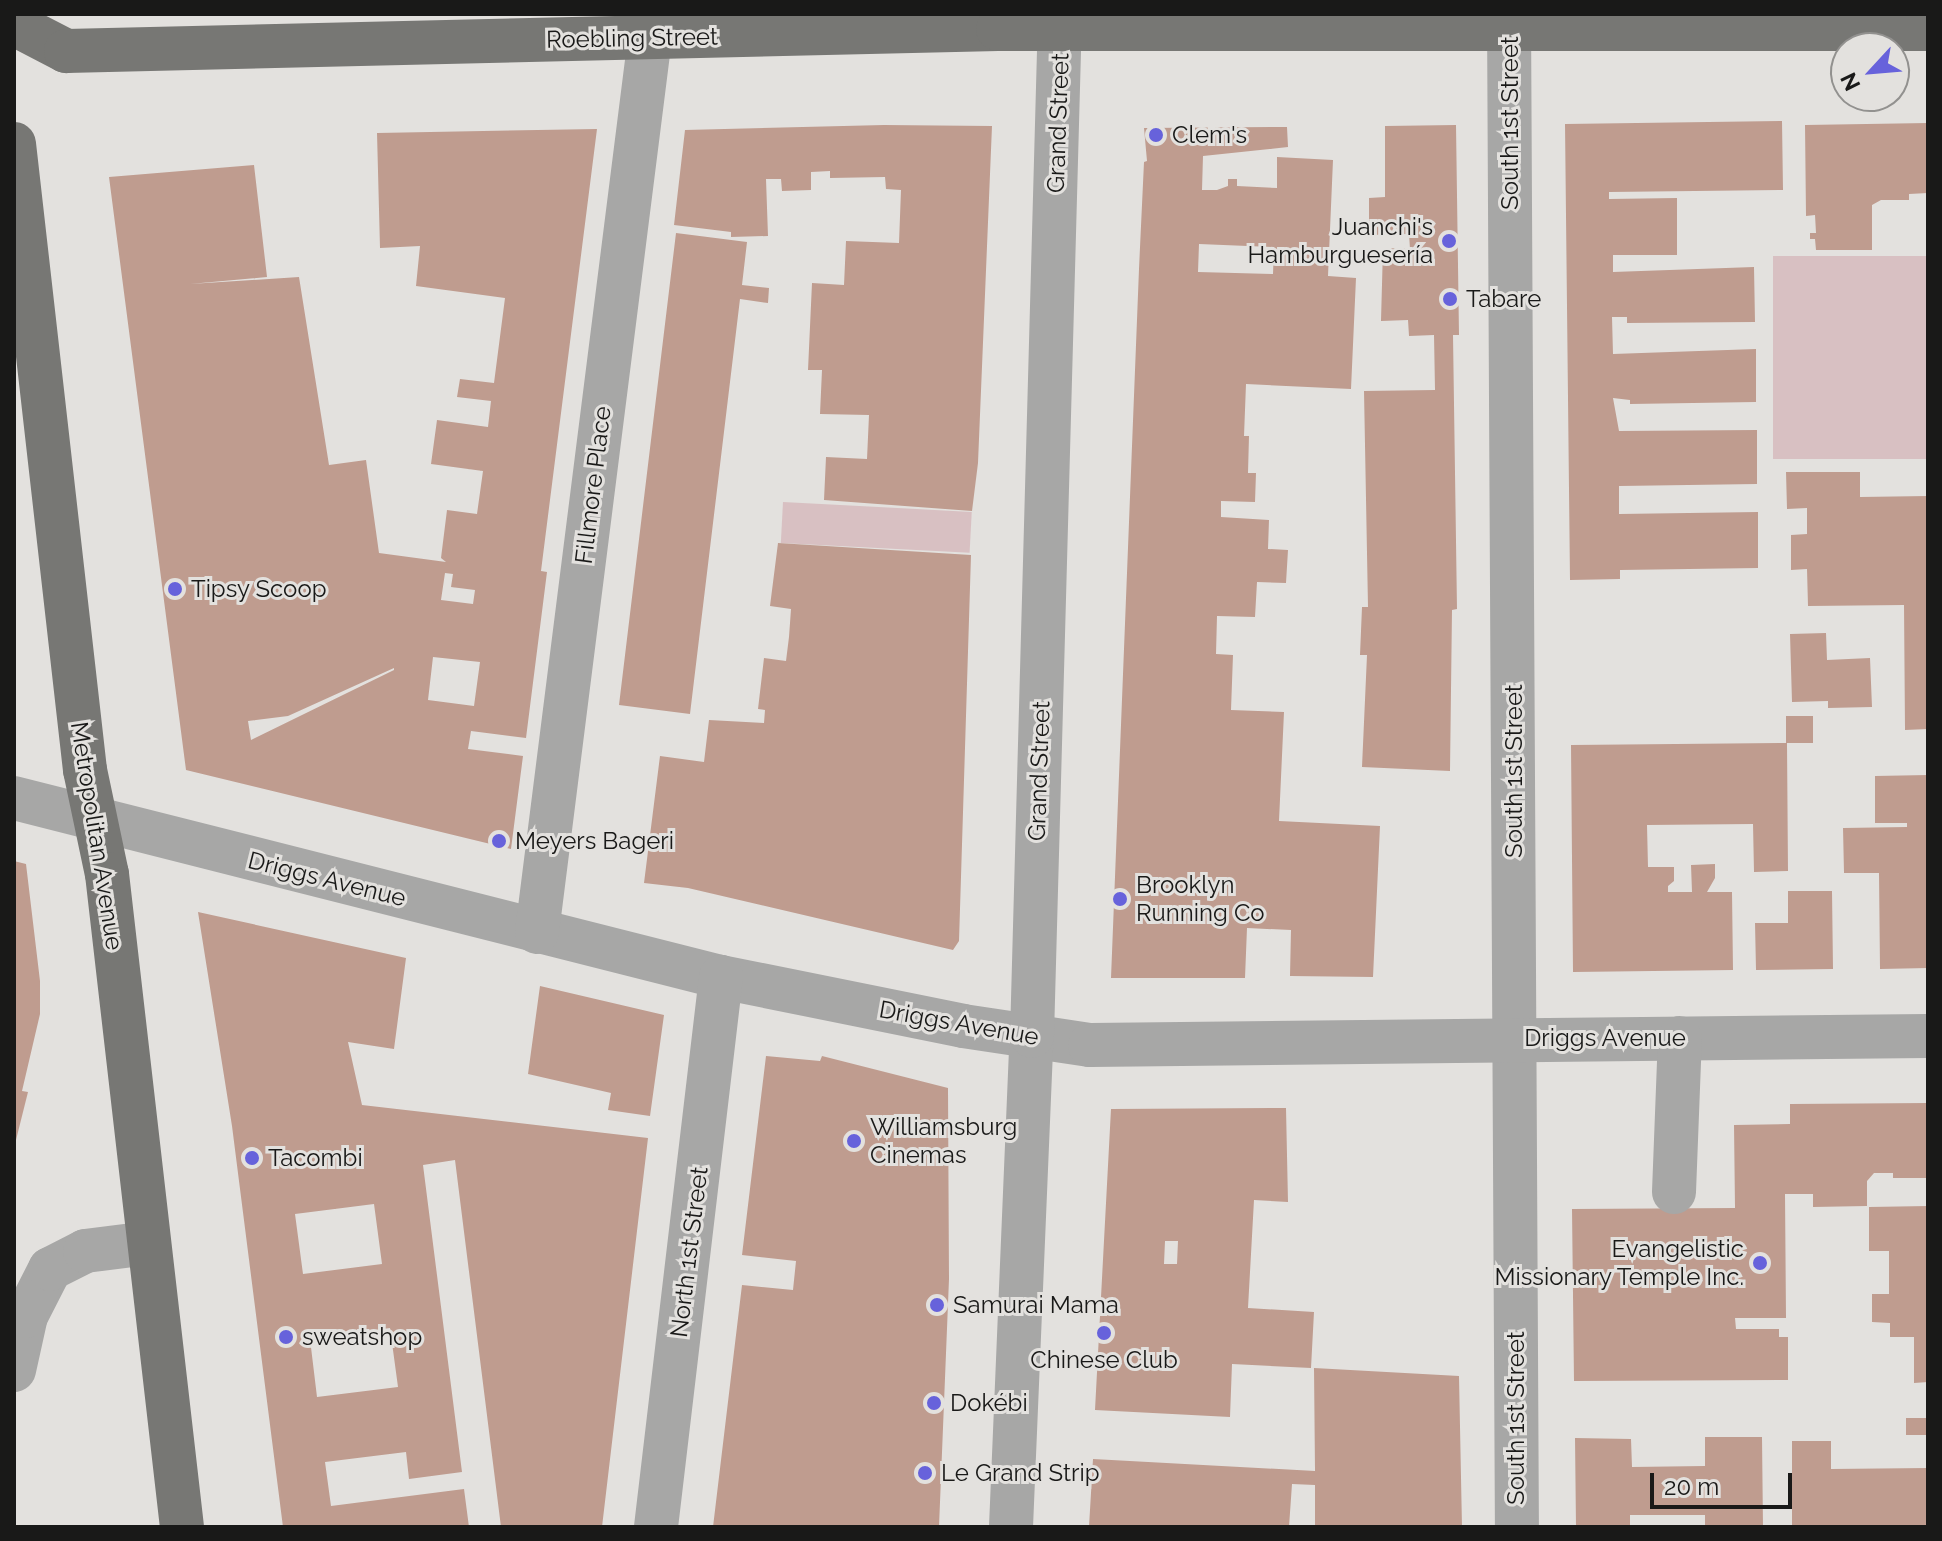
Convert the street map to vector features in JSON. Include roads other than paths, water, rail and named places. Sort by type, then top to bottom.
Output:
[{"type":"main road","name":"Roebling Street","points":[[14,24],[66,51],[487,28],[650,37],[1060,22],[1509,21],[1928,29]]},
{"type":"main road","name":"Metropolitan Avenue","points":[[14,144],[85,770],[107,874],[182,1527]]},
{"type":"street","name":"South 1st Street","points":[[1509,21],[1517,1527]]},
{"type":"street","name":"Grand Street","points":[[1011,1527],[1032,1036],[1060,22]]},
{"type":"street","name":"Fillmore Place","points":[[537,932],[650,37]]},
{"type":"street","name":"Driggs Avenue","points":[[14,798],[721,977],[1090,1045],[1928,1036]]},
{"type":"street","name":"North 1st Street","points":[[656,1527],[721,977]]},
{"type":"street","points":[[1674,1192],[1680,1038]]},
{"type":"street","points":[[14,1370],[26,1316],[50,1269],[85,1251],[148,1243]]},
{"type":"place","name":"Clem's","points":[[1156,135]]},
{"type":"place","name":"Juanchi's Hamburguesería","points":[[1449,241]]},
{"type":"place","name":"Tabare","points":[[1450,299]]},
{"type":"place","name":"Tipsy Scoop","points":[[175,589]]},
{"type":"place","name":"Meyers Bageri","points":[[499,841]]},
{"type":"place","name":"Brooklyn Running Co","points":[[1120,899]]},
{"type":"place","name":"Williamsburg Cinemas","points":[[854,1141]]},
{"type":"place","name":"Tacombi","points":[[252,1158]]},
{"type":"place","name":"Evangelistic Missionary Temple Inc.","points":[[1760,1263]]},
{"type":"place","name":"Samurai Mama","points":[[937,1305]]},
{"type":"place","name":"Chinese Club","points":[[1104,1333]]},
{"type":"place","name":"sweatshop","points":[[286,1337]]},
{"type":"place","name":"Dokébi","points":[[934,1403]]},
{"type":"place","name":"Le Grand Strip","points":[[925,1473]]}]
